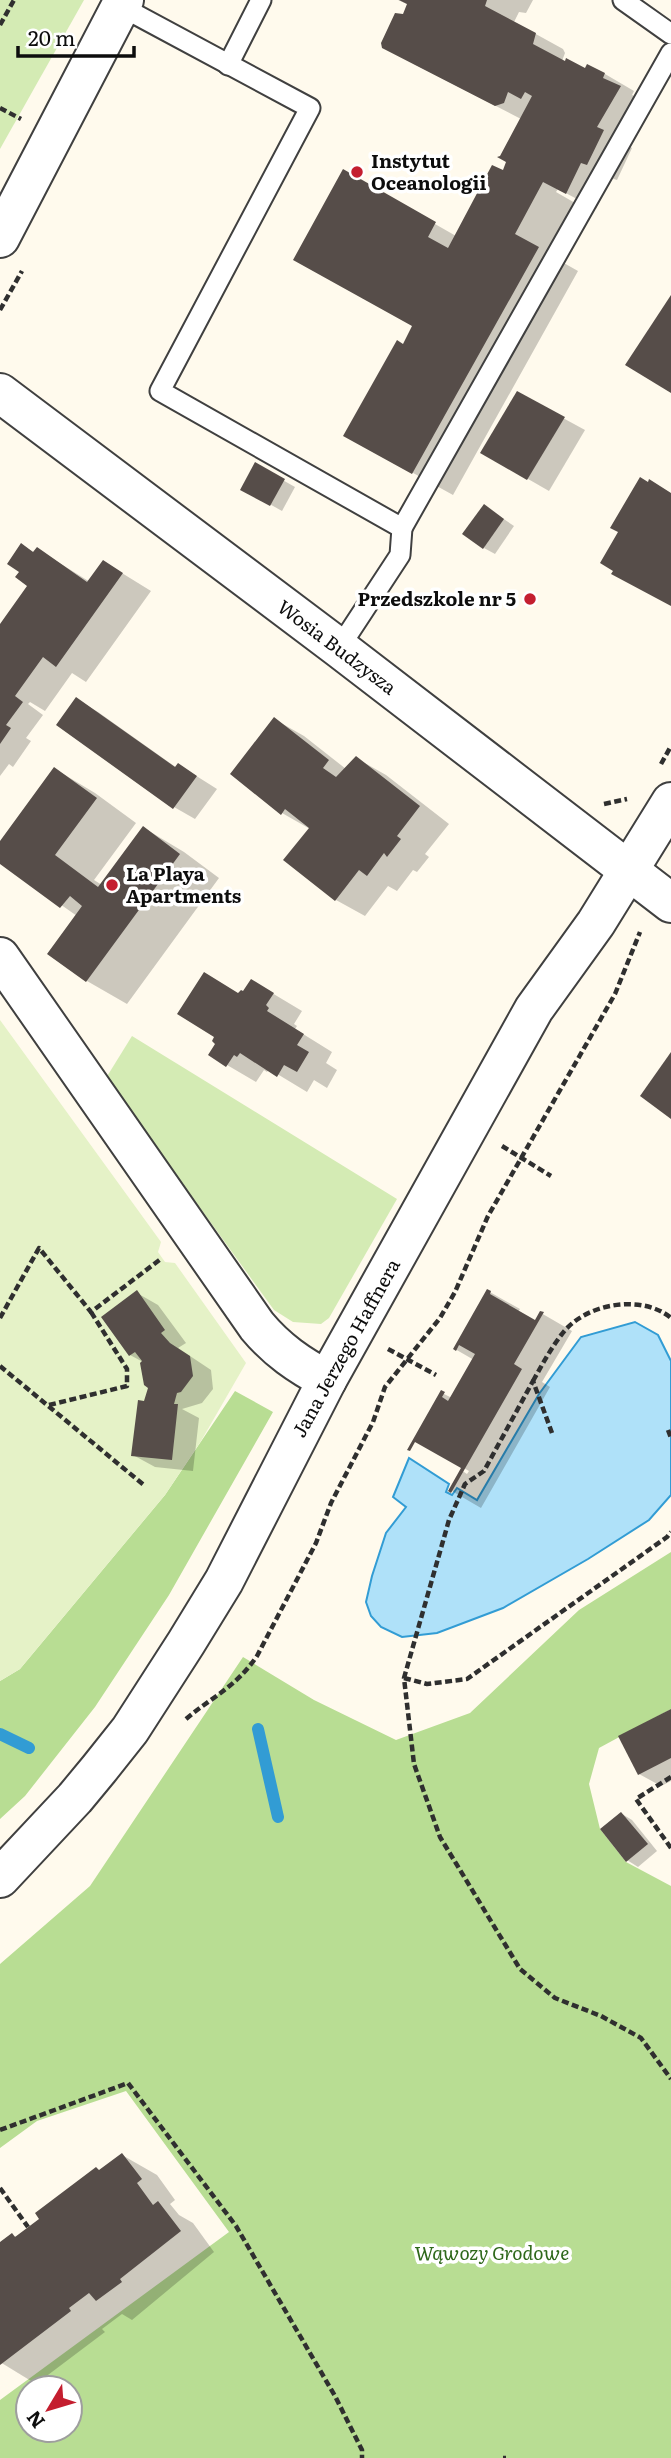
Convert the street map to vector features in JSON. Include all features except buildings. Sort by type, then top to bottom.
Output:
[{"type":"street","points":[[0,238],[122,3]]},
{"type":"street","name":"Wosia Budzysza","points":[[0,393],[340,648],[667,900]]},
{"type":"street","name":"Jana Jerzego Haffnera","points":[[0,1878],[75,1798],[130,1730],[223,1581],[327,1380],[534,1009],[596,923],[671,802]]},
{"type":"street","points":[[0,957],[257,1326],[284,1354],[301,1367],[327,1380]]},
{"type":"lane","points":[[228,65],[261,0]]},
{"type":"lane","points":[[623,0],[671,34]]},
{"type":"lane","points":[[122,3],[228,65],[310,108],[160,391],[402,528]]},
{"type":"lane","points":[[340,648],[400,555],[402,528],[671,53]]},
{"type":"path","points":[[0,25],[13,0]]},
{"type":"path","points":[[0,108],[25,121]]},
{"type":"path","points":[[592,806],[629,799]]},
{"type":"path","points":[[181,1724],[231,1687],[257,1656],[316,1543],[331,1503],[373,1422],[385,1387],[440,1318],[455,1292],[488,1216],[615,994],[640,932],[667,900]]},
{"type":"path","points":[[502,1145],[551,1176]]},
{"type":"path","points":[[0,1318],[39,1248],[90,1312],[127,1368],[127,1386],[48,1406]]},
{"type":"path","points":[[90,1312],[170,1252]]},
{"type":"path","points":[[671,1318],[665,1313],[625,1304],[601,1308],[583,1316],[563,1332],[484,1471],[465,1484],[461,1491],[449,1520],[404,1678],[414,1764],[440,1837],[520,1969],[555,1998],[601,2016],[641,2038],[671,2079]]},
{"type":"path","points":[[387,1348],[436,1375]]},
{"type":"path","points":[[0,1366],[145,1486]]},
{"type":"path","points":[[533,1381],[552,1433]]},
{"type":"path","points":[[668,1430],[671,1438]]},
{"type":"path","points":[[404,1678],[427,1684],[467,1679],[671,1532]]},
{"type":"path","points":[[671,1777],[636,1799],[671,1848]]},
{"type":"path","points":[[0,2130],[128,2083],[236,2225],[335,2396],[362,2450],[362,2458]]},
{"type":"path","points":[[0,2188],[27,2227]]},
{"type":"green space","points":[[0,0],[84,0],[0,149]]},
{"type":"green space","points":[[0,1020],[161,1242],[158,1252],[165,1262],[175,1263],[246,1363],[201,1441],[165,1495],[20,1669],[0,1681]]},
{"type":"green space","points":[[132,1036],[397,1199],[329,1318],[321,1324],[293,1322],[274,1310],[106,1078]]},
{"type":"green space","points":[[235,1391],[273,1412],[169,1595],[95,1707],[25,1796],[0,1819],[0,1681],[20,1669],[165,1495]]},
{"type":"green space","name":"Wąwozy Grodowe","points":[[671,1552],[671,1709],[599,1748],[589,1784],[600,1829],[626,1862],[671,1886],[671,2458],[0,2458],[0,2400],[14,2390],[14,2444],[84,2444],[84,2374],[35,2374],[229,2232],[126,2091],[37,2121],[0,2148],[0,1964],[90,1886],[243,1657],[314,1700],[396,1740],[470,1713],[579,1610]]},
{"type":"water","points":[[635,1322],[658,1335],[671,1361],[671,1495],[649,1520],[503,1608],[437,1633],[402,1637],[381,1627],[371,1616],[366,1602],[386,1533],[406,1507],[393,1497],[409,1458],[449,1484],[446,1492],[452,1495],[457,1488],[477,1500],[539,1394],[581,1337]]},
{"type":"waterway","points":[[258,1729],[278,1817]]},
{"type":"waterway","points":[[0,1734],[29,1748]]},
{"type":"place","name":"Instytut Oceanologii","points":[[357,172]]},
{"type":"place","name":"Przedszkole nr 5","points":[[530,599]]},
{"type":"place","name":"La Playa Apartments","points":[[112,885]]}]
